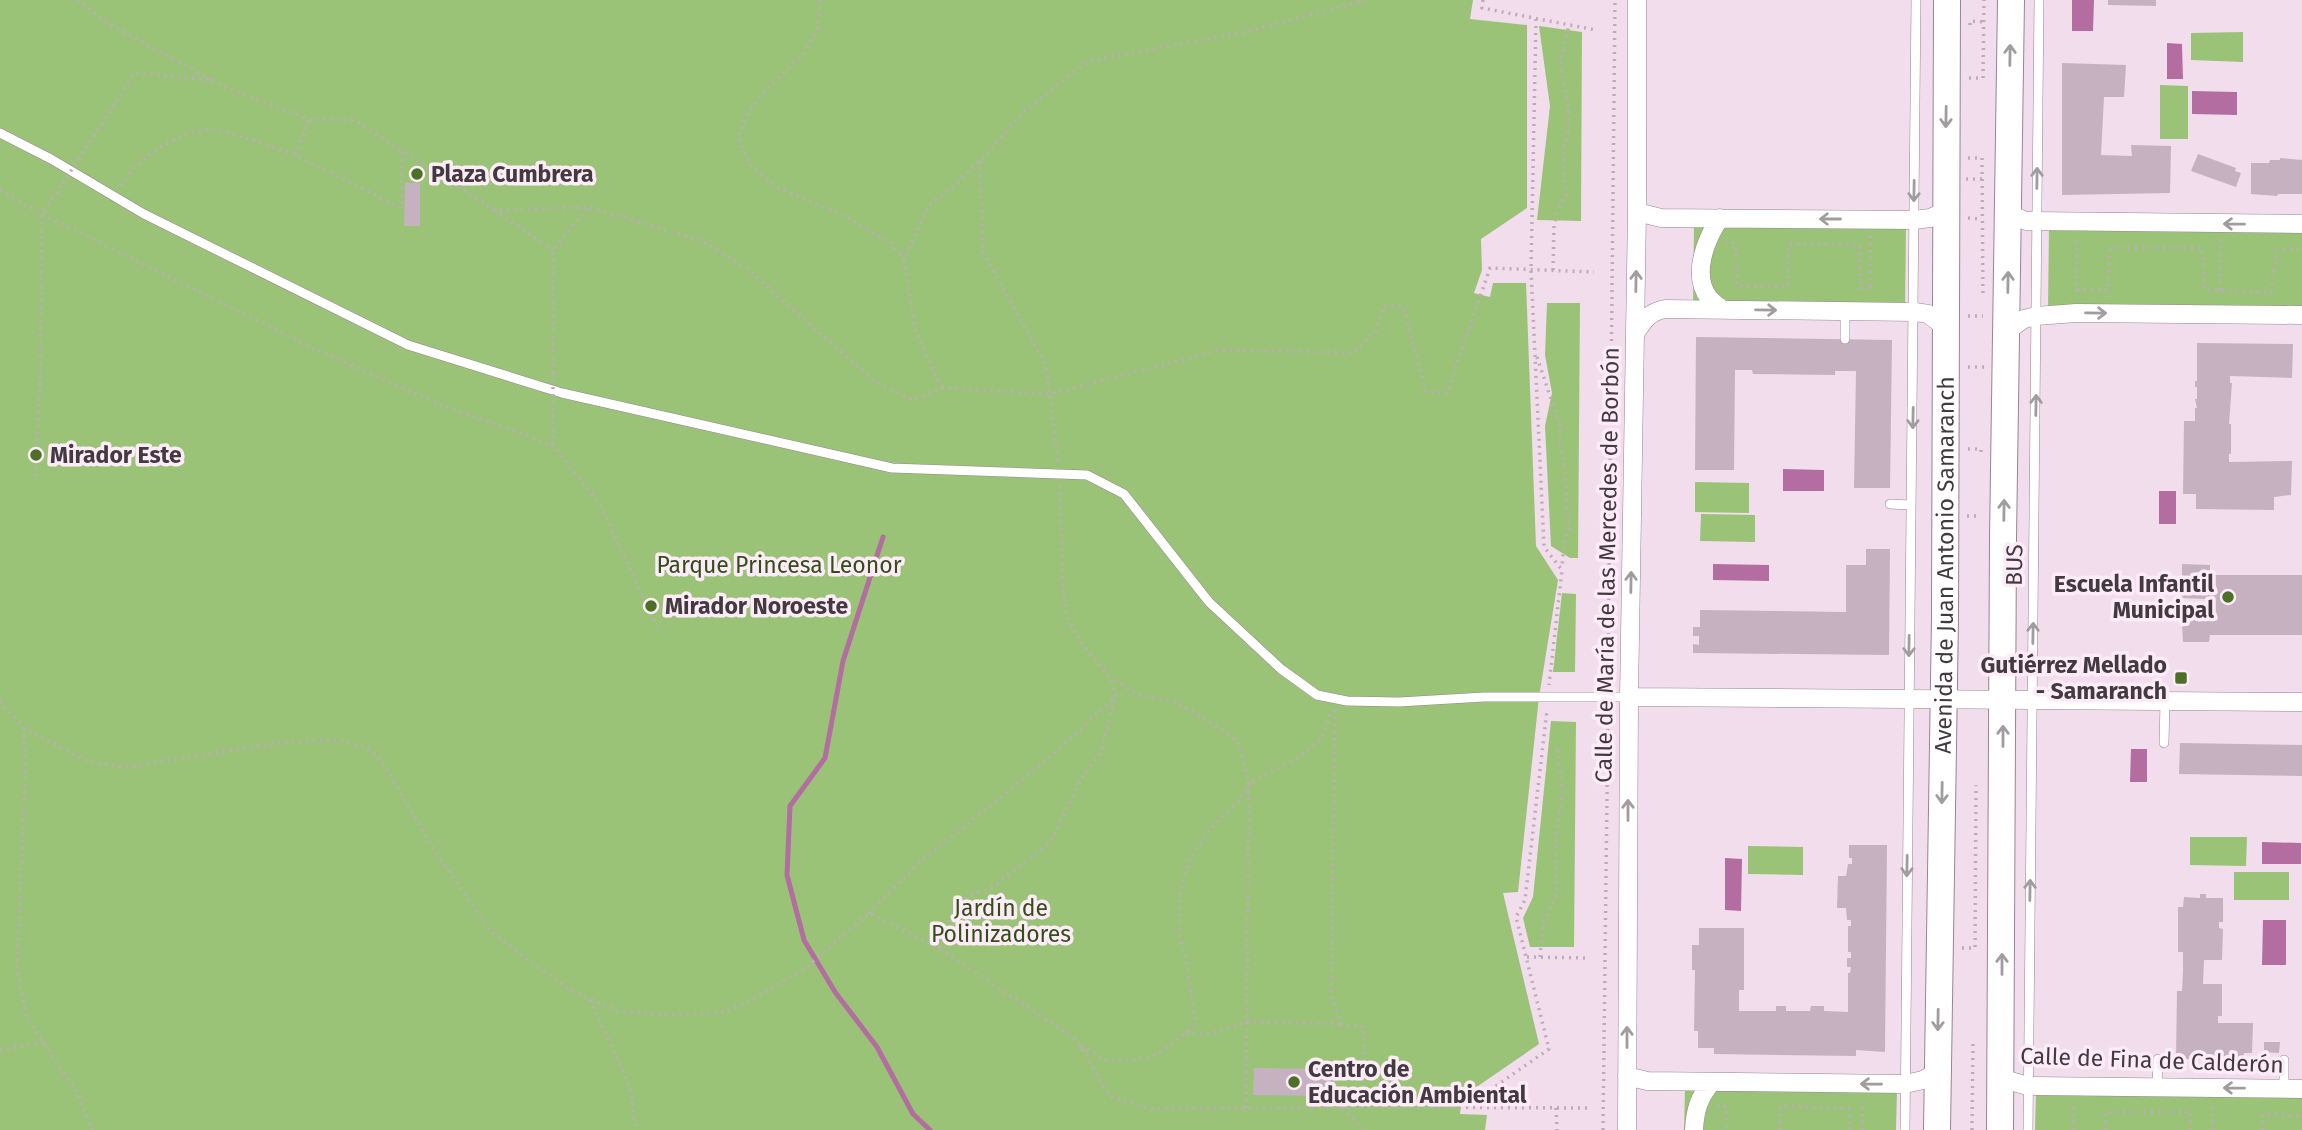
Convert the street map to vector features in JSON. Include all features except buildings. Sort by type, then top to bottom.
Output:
[{"type":"street","name":"Calle de María de las Mercedes de Borbón","points":[[1627,1130],[1637,0]]},
{"type":"street","name":"Avenida de Juan Antonio Samaranch","points":[[1937,1130],[1943,700],[1947,0]]},
{"type":"street","points":[[2000,1130],[2011,0]]},
{"type":"street","points":[[1637,212],[1661,218],[1914,220],[1930,218],[1946,211]]},
{"type":"street","points":[[2008,214],[2037,222],[2302,225]]},
{"type":"street","points":[[1720,218],[1709,234],[1701,267],[1709,299],[1722,309]]},
{"type":"street","points":[[1635,334],[1645,318],[1655,311],[1665,309],[1915,312],[1928,314],[1945,327]]},
{"type":"street","points":[[2007,331],[2014,324],[2036,316],[2076,313],[2302,315]]},
{"type":"street","points":[[1629,697],[2302,702]]},
{"type":"street","points":[[1627,1076],[1647,1081],[1905,1084],[1923,1080],[1937,1072]]},
{"type":"street","name":"Calle de Fina de Calderón","points":[[2000,1078],[2028,1086],[2293,1089]]},
{"type":"street","points":[[1693,1130],[1697,1106],[1702,1094],[1712,1082]]},
{"type":"lane","points":[[1905,1130],[1916,0]]},
{"type":"lane","name":"BUS","points":[[2028,1130],[2039,0]]},
{"type":"lane","points":[[0,133],[51,159],[144,214],[408,345],[562,393],[892,468],[1087,475],[1124,494],[1209,602],[1290,676],[1317,695],[1347,701],[1399,702],[1484,698],[1629,697]]},
{"type":"lane","points":[[1845,311],[1845,339]]},
{"type":"lane","points":[[1890,504],[1911,505]]},
{"type":"lane","points":[[2164,743],[2165,702]]},
{"type":"lane","points":[[2157,1087],[2158,1059]]},
{"type":"lane","points":[[2284,1060],[2293,1089]]},
{"type":"path","points":[[77,0],[111,25],[224,88],[310,119],[354,120],[553,250]]},
{"type":"path","points":[[820,0],[818,28],[804,54],[765,89],[747,115],[738,138],[750,165],[780,189],[849,219],[891,243],[904,260],[915,329],[942,388]]},
{"type":"path","points":[[904,260],[929,205],[980,161],[1024,110],[1088,61],[1250,31],[1366,0]]},
{"type":"path","points":[[1483,0],[1482,8],[1596,30]]},
{"type":"path","points":[[1604,1130],[1615,0]]},
{"type":"path","points":[[1969,78],[1983,78],[1984,0]]},
{"type":"path","points":[[1536,19],[1531,270],[1544,547],[1562,570]]},
{"type":"path","points":[[1553,271],[1554,225],[1559,207],[1566,196],[1563,151],[1568,133],[1569,107],[1560,64],[1569,25]]},
{"type":"path","points":[[35,476],[40,384],[42,214],[135,72],[212,80]]},
{"type":"path","points":[[296,155],[310,119]]},
{"type":"path","points":[[114,197],[132,169],[158,148],[188,132],[214,129],[296,155],[401,208],[402,152]]},
{"type":"path","points":[[1968,158],[1982,158],[1983,302]]},
{"type":"path","points":[[980,161],[983,252],[1046,365],[1060,473],[1063,593],[1067,616],[1080,641],[1110,677],[1138,695],[1177,702],[1237,740],[1249,783],[1246,1108]]},
{"type":"path","points":[[1960,178],[1993,178]]},
{"type":"path","points":[[0,190],[42,214],[317,350],[441,405],[553,445],[600,505],[657,627]]},
{"type":"path","points":[[494,210],[589,207],[703,241],[749,270],[874,381],[913,400],[942,388],[1050,394],[1220,350],[1353,353],[1376,331],[1384,306],[1404,307],[1426,392],[1447,393],[1490,268],[1594,272]]},
{"type":"path","points":[[553,445],[553,250],[589,207]]},
{"type":"path","points":[[1869,297],[1870,225]]},
{"type":"path","points":[[2077,299],[2078,227]]},
{"type":"path","points":[[2220,300],[2221,228]]},
{"type":"path","points":[[1706,242],[1735,243],[1737,286],[1788,286],[1789,244],[1859,245],[1861,288],[1870,288]]},
{"type":"path","points":[[2077,290],[2108,290],[2110,248],[2202,248],[2205,290],[2271,292],[2277,250],[2302,249]]},
{"type":"path","points":[[1465,1107],[1549,1049],[1516,917],[1525,900],[1564,539],[1569,528],[1560,426],[1535,350]]},
{"type":"path","points":[[1959,367],[1991,367]]},
{"type":"path","points":[[939,948],[953,915],[967,897],[993,887],[1051,841],[1081,779],[1101,752],[1116,696],[1110,677]]},
{"type":"path","points":[[0,701],[24,728],[88,762],[127,767],[284,742],[338,740],[368,748],[383,763],[431,845],[491,932],[568,989],[618,1011],[672,1015],[726,1012],[803,970],[869,912],[920,862],[1047,760],[1116,696]]},
{"type":"path","points":[[869,912],[939,948],[1107,1061],[1135,1060],[1157,1055],[1186,1033],[1195,1019],[1180,934],[1179,895],[1190,858],[1210,829],[1239,801],[1249,783],[1296,759],[1322,738],[1335,698]]},
{"type":"path","points":[[1335,698],[1331,997],[1341,1024]]},
{"type":"path","points":[[24,728],[25,786],[17,969],[26,1016],[76,1091],[92,1130]]},
{"type":"path","points":[[1539,957],[1543,923],[1557,894],[1555,844],[1563,792],[1557,748]]},
{"type":"path","points":[[1962,948],[1975,948],[1976,785]]},
{"type":"path","points":[[1526,957],[1588,958]]},
{"type":"path","points":[[589,998],[630,1087],[636,1130]]},
{"type":"path","points":[[1186,1033],[1209,1034],[1247,1022],[1364,1027],[1363,1107]]},
{"type":"path","points":[[0,1050],[43,1042]]},
{"type":"path","points":[[1972,1130],[1973,1042]]},
{"type":"path","points":[[1081,1045],[1109,1096],[1150,1109],[1587,1108]]},
{"type":"path","points":[[1861,1130],[1862,1088]]},
{"type":"path","points":[[2213,1093],[2213,1130]]},
{"type":"path","points":[[2073,1104],[2073,1130]]},
{"type":"path","points":[[1341,1107],[1362,1130]]},
{"type":"path","points":[[1780,1130],[1781,1107],[1849,1109],[1850,1130]]},
{"type":"path","points":[[1556,1108],[1558,1130]]},
{"type":"path","points":[[2105,1130],[2106,1112],[2191,1112],[2190,1130]]},
{"type":"path","points":[[2262,1130],[2263,1114],[2302,1116]]},
{"type":"green space","name":"Parque Princesa Leonor","points":[[0,0],[1473,0],[1470,19],[1527,25],[1527,208],[1481,239],[1482,270],[1474,293],[1490,297],[1493,283],[1526,283],[1536,546],[1558,580],[1539,697],[1518,892],[1503,893],[1539,1044],[1462,1097],[1460,1114],[1487,1115],[1485,1130],[0,1130]]},
{"type":"green space","points":[[1539,26],[1582,32],[1581,221],[1537,220],[1550,106]]},
{"type":"green space","points":[[2243,32],[2243,62],[2191,60],[2191,33]]},
{"type":"green space","points":[[2160,85],[2188,86],[2188,139],[2160,139]]},
{"type":"green space","points":[[1694,226],[1906,229],[1905,308],[1693,306]]},
{"type":"green space","points":[[2049,228],[2302,231],[2302,310],[2048,307]]},
{"type":"green space","points":[[1547,303],[1580,303],[1578,558],[1570,558],[1551,546],[1545,426],[1552,393],[1545,355]]},
{"type":"green space","points":[[1695,482],[1749,483],[1749,513],[1695,512]]},
{"type":"green space","points":[[1701,514],[1755,515],[1755,542],[1700,541]]},
{"type":"green space","points":[[1562,593],[1576,594],[1575,672],[1553,672]]},
{"type":"green space","points":[[1551,721],[1576,722],[1574,947],[1530,947],[1523,918],[1533,897]]},
{"type":"green space","points":[[2190,837],[2247,837],[2246,866],[2190,865]]},
{"type":"green space","points":[[1748,846],[1803,847],[1803,875],[1748,874]]},
{"type":"green space","points":[[2234,872],[2289,872],[2289,900],[2234,900]]},
{"type":"green space","points":[[1685,1089],[1897,1092],[1896,1130],[1684,1130]]},
{"type":"green space","points":[[2036,1092],[2302,1096],[2302,1130],[2035,1130]]},
{"type":"shaded area","points":[[2072,0],[2094,0],[2093,31],[2072,31]]},
{"type":"shaded area","points":[[2167,43],[2182,44],[2183,79],[2167,79]]},
{"type":"shaded area","points":[[2192,91],[2237,92],[2237,115],[2192,114]]},
{"type":"shaded area","points":[[1783,469],[1824,470],[1824,491],[1783,491]]},
{"type":"shaded area","points":[[2159,491],[2176,491],[2176,524],[2159,524]]},
{"type":"shaded area","points":[[1713,564],[1769,565],[1769,581],[1713,580]]},
{"type":"shaded area","points":[[2131,749],[2147,749],[2147,782],[2130,782]]},
{"type":"shaded area","points":[[2262,842],[2301,843],[2301,864],[2262,864]]},
{"type":"shaded area","points":[[1725,858],[1742,859],[1741,911],[1725,910]]},
{"type":"shaded area","points":[[2263,920],[2286,920],[2286,965],[2262,965]]},
{"type":"waterway","points":[[883,537],[843,661],[825,758],[790,806],[787,875],[804,940],[835,992],[877,1047],[913,1114],[930,1130]]},
{"type":"place","name":"Plaza Cumbrera","points":[[417,174]]},
{"type":"place","name":"Mirador Este","points":[[36,455]]},
{"type":"place","name":"Escuela Infantil Municipal","points":[[2228,597]]},
{"type":"place","name":"Mirador Noroeste","points":[[651,606]]},
{"type":"place","name":"Gutiérrez Mellado - Samaranch","points":[[2181,678]]},
{"type":"place","name":"Centro de Educación Ambiental","points":[[1294,1082]]},
{"type":"park label","name":"Jardín de Polinizadores","points":[[1001,921]]}]
